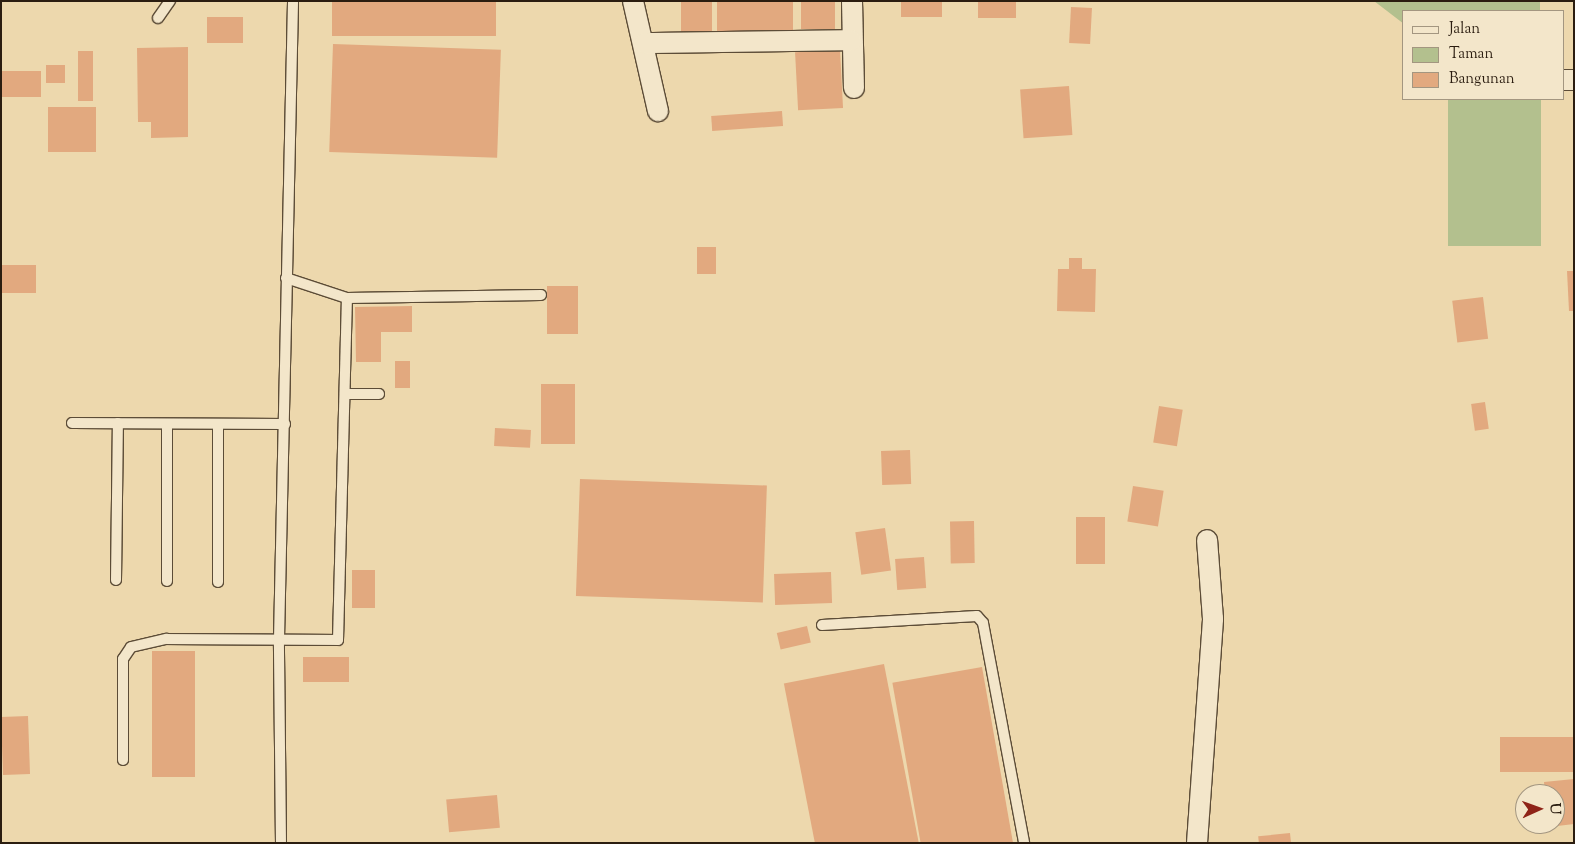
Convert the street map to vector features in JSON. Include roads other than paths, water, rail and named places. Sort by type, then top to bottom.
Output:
[{"type":"street","points":[[633,1],[645,43],[658,111]]},
{"type":"street","points":[[852,1],[851,40],[854,88]]},
{"type":"street","points":[[645,43],[851,40]]},
{"type":"street","points":[[1197,843],[1213,619],[1207,540]]},
{"type":"lane","points":[[158,18],[170,1]]},
{"type":"lane","points":[[281,843],[279,639],[293,1]]},
{"type":"lane","points":[[286,278],[348,298],[541,295]]},
{"type":"lane","points":[[123,760],[125,652],[140,644],[167,639],[338,640],[348,298]]},
{"type":"lane","points":[[346,394],[379,394]]},
{"type":"lane","points":[[72,423],[285,424]]},
{"type":"lane","points":[[116,580],[118,423]]},
{"type":"lane","points":[[167,424],[167,581]]},
{"type":"lane","points":[[218,424],[218,582]]},
{"type":"lane","points":[[822,625],[977,616],[983,623],[1024,843]]}]
